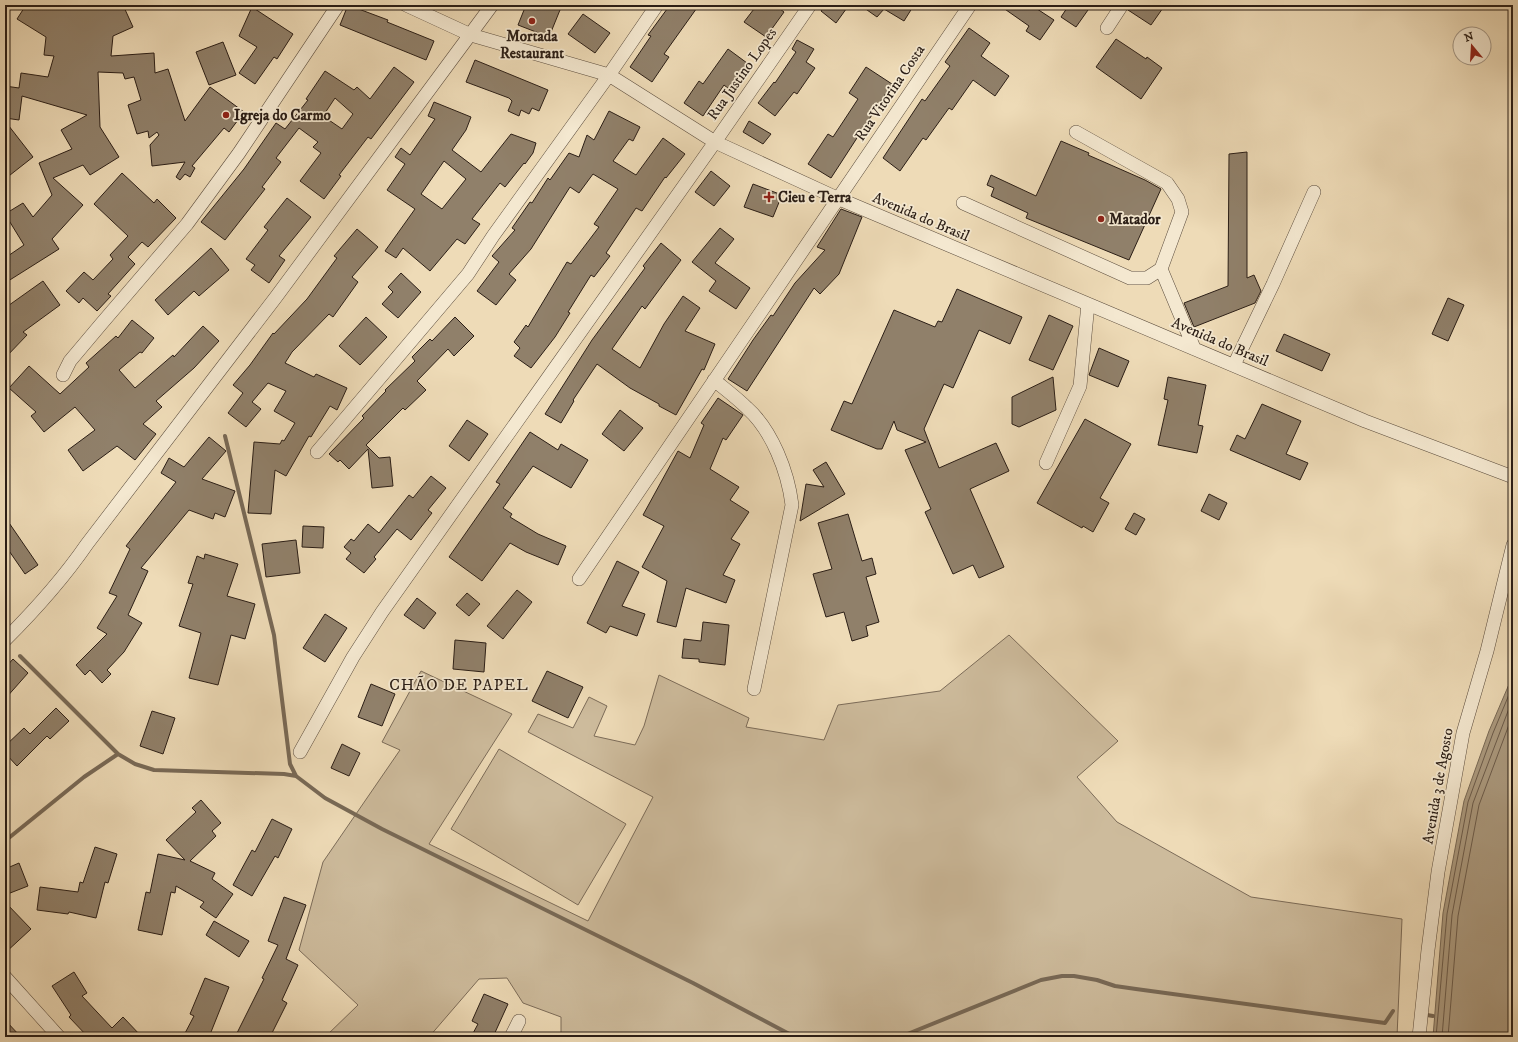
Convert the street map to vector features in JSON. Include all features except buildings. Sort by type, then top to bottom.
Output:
[{"type":"street","points":[[63,375],[70,361],[191,218],[256,129],[338,5]]},
{"type":"street","name":"Avenida do Brasil","points":[[406,5],[471,35],[609,75],[715,142],[837,198],[1365,421],[1513,477]]},
{"type":"street","points":[[5,640],[36,609],[70,570],[87,544],[272,304],[492,5]]},
{"type":"street","points":[[317,452],[468,274],[609,75],[656,5]]},
{"type":"street","name":"Rua Justino Lopes","points":[[300,752],[354,657],[382,612],[715,142],[810,5]]},
{"type":"street","name":"Rua Vitorina Costa","points":[[579,579],[837,198],[970,5]]},
{"type":"street","points":[[1107,28],[1122,5]]},
{"type":"street","points":[[963,203],[1130,278],[1147,278],[1161,269],[1182,212],[1178,199],[1168,183],[1076,132]]},
{"type":"street","points":[[1234,365],[1273,284],[1314,192]]},
{"type":"street","points":[[1161,269],[1194,348]]},
{"type":"street","points":[[1046,463],[1080,386],[1088,304]]},
{"type":"street","points":[[714,380],[749,409],[762,427],[776,449],[790,488],[792,505],[754,688]]},
{"type":"street","name":"Avenida 3 de Agosto","points":[[1419,1037],[1438,872],[1463,733],[1513,545]]},
{"type":"street","points":[[5,977],[59,1037]]},
{"type":"street","points":[[511,1037],[519,1021]]},
{"type":"shaded area","points":[[1009,635],[1118,741],[1077,777],[1117,822],[1251,897],[1402,919],[1397,1037],[561,1037],[561,1017],[523,1003],[507,978],[479,979],[429,1037],[325,1037],[358,1005],[299,950],[323,862],[400,750],[382,742],[421,671],[512,714],[429,844],[588,921],[653,797],[528,732],[538,714],[573,728],[589,697],[607,706],[594,736],[635,745],[644,726],[659,675],[749,718],[746,727],[824,740],[838,705],[940,691]]},
{"type":"shaded area","points":[[499,749],[626,824],[578,905],[451,829]]},
{"type":"water","points":[[1513,675],[1513,1037],[1433,1037],[1443,913],[1464,801],[1489,731]]},
{"type":"waterway","points":[[225,436],[274,635],[290,764],[296,776]]},
{"type":"waterway","points":[[20,656],[118,754],[135,764],[154,770],[284,774],[296,776],[325,798],[382,829],[693,983],[795,1037]]},
{"type":"waterway","points":[[5,841],[84,777],[118,754]]},
{"type":"waterway","points":[[900,1037],[1041,980],[1062,976],[1074,976],[1097,980],[1115,986],[1385,1023],[1393,1011]]},
{"type":"waterway","points":[[1427,1015],[1433,1016]]},
{"type":"place","name":"Mortada Restaurant","points":[[532,21]]},
{"type":"place","name":"Igreja do Carmo","points":[[226,115]]},
{"type":"place","name":"Cieu e Terra","points":[[769,197]]},
{"type":"place","name":"Matador","points":[[1101,219]]},
{"type":"district","name":"CHÃO DE PAPEL","points":[[459,685]]}]
